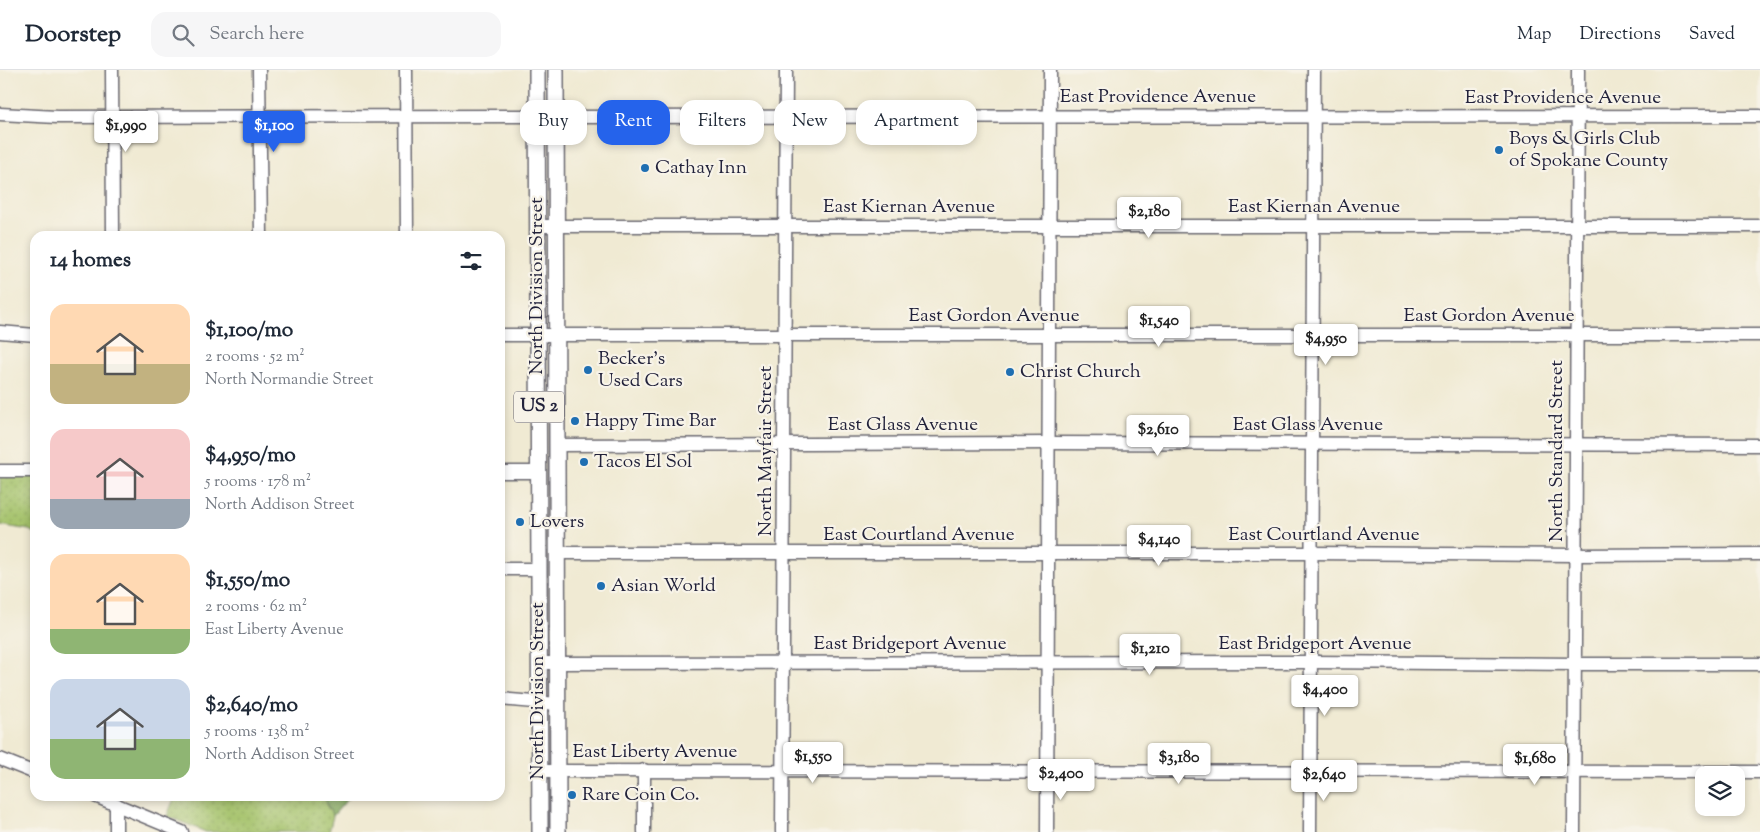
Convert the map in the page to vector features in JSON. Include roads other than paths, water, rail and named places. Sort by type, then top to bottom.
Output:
[{"type":"main road","name":"North Division Street","points":[[537,70],[537,100]]},
{"type":"main road","name":"North Division Street","points":[[556,70],[556,100]]},
{"type":"main road","name":"North Division Street","points":[[537,145],[540,832]]},
{"type":"main road","name":"North Division Street","points":[[556,145],[558,832]]},
{"type":"main road","points":[[539,397],[546,407],[547,441],[557,445]]},
{"type":"main road","points":[[539,472],[544,473],[548,480],[549,528],[557,531]]},
{"type":"street","points":[[112,70],[113,231]]},
{"type":"street","points":[[259,70],[261,231]]},
{"type":"street","points":[[406,70],[407,231]]},
{"type":"street","name":"North Mayfair Street","points":[[786,70],[786,100]]},
{"type":"street","points":[[1047,832],[1050,70]]},
{"type":"street","points":[[1310,832],[1314,70]]},
{"type":"street","name":"North Standard Street","points":[[1574,832],[1578,70]]},
{"type":"street","points":[[0,114],[57,117],[520,116]]},
{"type":"street","name":"East Providence Avenue","points":[[846,117],[1760,116]]},
{"type":"street","name":"East Providence Avenue","points":[[587,117],[774,117]]},
{"type":"street","name":"North Mayfair Street","points":[[782,832],[786,145]]},
{"type":"street","name":"East Kiernan Avenue","points":[[538,226],[1760,226]]},
{"type":"street","points":[[0,332],[30,335]]},
{"type":"street","name":"East Gordon Avenue","points":[[505,335],[1760,335]]},
{"type":"street","name":"East Glass Avenue","points":[[557,445],[1048,443],[1760,445]]},
{"type":"street","points":[[0,471],[30,471]]},
{"type":"street","points":[[505,472],[539,472]]},
{"type":"street","name":"East Courtland Avenue","points":[[557,554],[1760,554]]},
{"type":"street","points":[[505,569],[539,569]]},
{"type":"street","name":"East Bridgeport Avenue","points":[[540,663],[1312,662],[1760,664]]},
{"type":"street","points":[[505,699],[558,704]]},
{"type":"street","points":[[0,759],[30,771]]},
{"type":"street","points":[[644,770],[644,832]]},
{"type":"street","name":"East Liberty Avenue","points":[[540,771],[1760,772]]},
{"type":"street","points":[[108,801],[182,832]]},
{"type":"street","points":[[116,804],[116,832]]},
{"type":"place","name":"Boys & Girls Club of Spokane County","points":[[1499,150]]},
{"type":"place","name":"Cathay Inn","points":[[645,168]]},
{"type":"place","name":"Becker's Used Cars","points":[[588,370]]},
{"type":"place","name":"Christ Church","points":[[1010,372]]},
{"type":"place","name":"Happy Time Bar","points":[[575,421]]},
{"type":"place","name":"Tacos El Sol","points":[[584,462]]},
{"type":"place","name":"Lovers","points":[[520,522]]},
{"type":"place","name":"Asian World","points":[[601,586]]},
{"type":"place","name":"Rare Coin Co.","points":[[572,795]]}]
